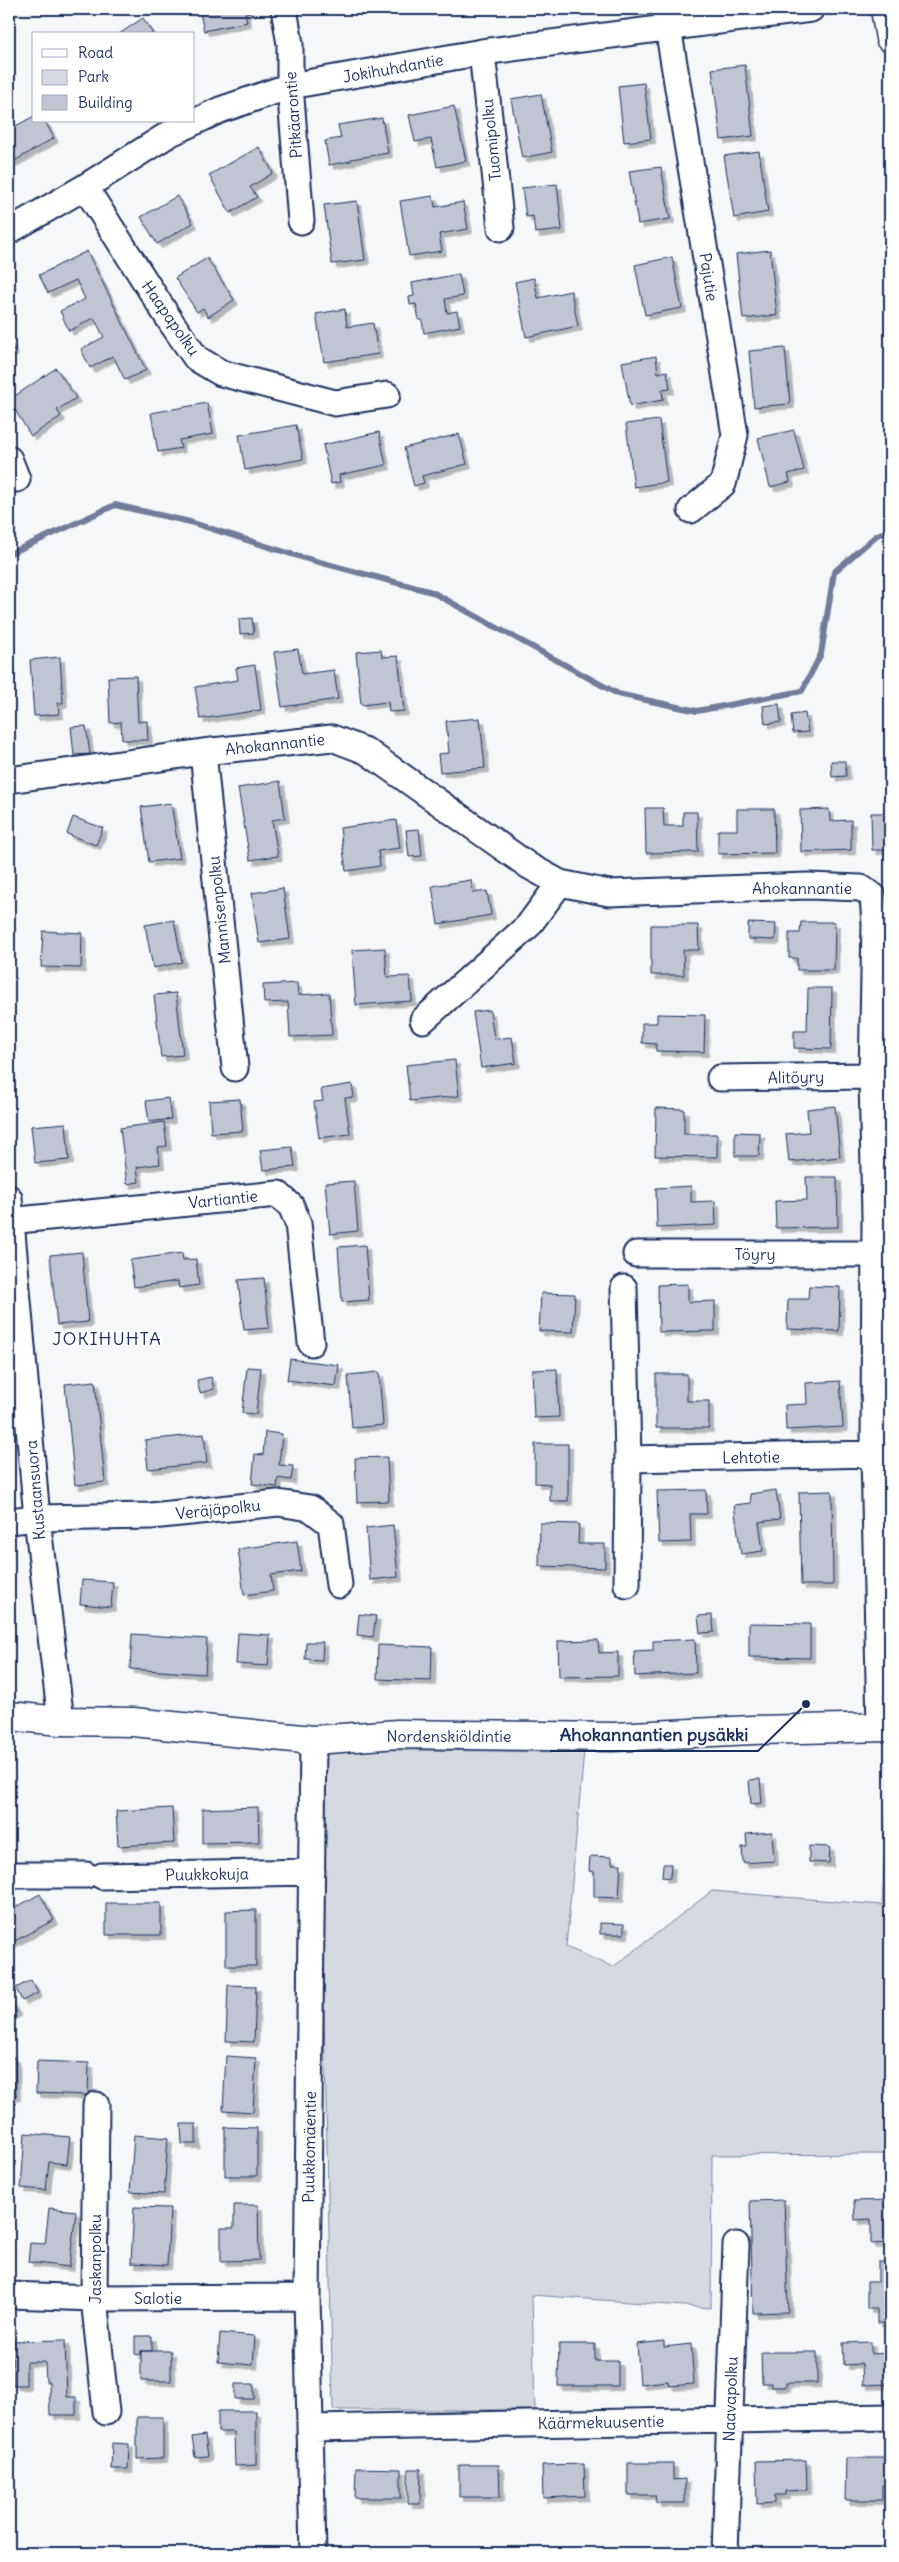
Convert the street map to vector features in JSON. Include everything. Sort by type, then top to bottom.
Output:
[{"type":"main road","points":[[885,9],[890,38]]},
{"type":"main road","name":"Nordenskiöldintie","points":[[9,1716],[61,1722],[133,1722],[313,1740],[398,1734],[613,1737],[885,1727]]},
{"type":"street","name":"Pitkäarontie","points":[[284,9],[290,44],[290,86],[302,222]]},
{"type":"street","name":"Jokihuhdantie","points":[[195,122],[220,110],[290,86],[667,19],[811,9]]},
{"type":"street","name":"Pajutie","points":[[667,19],[735,435],[723,484],[691,510]]},
{"type":"street","name":"Tuomipolku","points":[[482,52],[501,228]]},
{"type":"street","name":"Jokihuhdantie","points":[[9,231],[85,187],[168,134],[194,122]]},
{"type":"street","name":"Haapapolku","points":[[85,187],[196,358],[221,373],[335,403],[387,395]]},
{"type":"street","name":"Ahokannantie","points":[[9,780],[203,752],[332,738],[366,751],[529,866],[560,882],[609,893],[808,886],[861,888],[873,896],[875,924],[872,1076],[875,1254],[874,1454],[883,1505],[885,1727]]},
{"type":"street","name":"Mannisenpolku","points":[[203,752],[235,1068]]},
{"type":"street","points":[[422,1020],[528,926],[560,882]]},
{"type":"street","name":"Alitöyry","points":[[720,1078],[872,1076]]},
{"type":"street","name":"Vartiantie","points":[[10,1213],[278,1194],[292,1206],[298,1223],[311,1343]]},
{"type":"street","name":"Kustaansuora","points":[[10,1213],[37,1518],[61,1722]]},
{"type":"street","name":"Töyry","points":[[636,1254],[875,1254]]},
{"type":"street","points":[[624,1288],[628,1459],[627,1584]]},
{"type":"street","name":"Lehtotie","points":[[628,1459],[874,1454]]},
{"type":"street","name":"Veräjäpolku","points":[[9,1521],[37,1518],[151,1516],[278,1503],[310,1508],[332,1524],[339,1585]]},
{"type":"street","name":"Puukkomäentie","points":[[313,1740],[307,2297],[314,2553]]},
{"type":"street","name":"Puukkokuja","points":[[9,1875],[312,1872]]},
{"type":"street","name":"Jaskanpolku","points":[[96,2105],[94,2298],[106,2412]]},
{"type":"street","name":"Naavapolku","points":[[725,2553],[736,2245]]},
{"type":"street","name":"Salotie","points":[[9,2295],[94,2298],[307,2297]]},
{"type":"street","name":"Käärmekuusentie","points":[[312,2428],[890,2418]]},
{"type":"green space","points":[[318,1749],[584,1752],[566,1947],[613,1967],[712,1891],[882,1905],[890,1758],[890,2154],[712,2155],[711,2308],[532,2295],[535,2410],[333,2410]]},
{"type":"building","points":[[199,9],[251,9],[251,12],[245,13],[247,22],[204,31]]},
{"type":"building","points":[[143,18],[152,32],[122,32]]},
{"type":"building","points":[[745,65],[753,136],[721,140],[712,69]]},
{"type":"building","points":[[644,83],[651,139],[624,142],[618,86]]},
{"type":"building","points":[[541,94],[552,152],[522,158],[511,99]]},
{"type":"building","points":[[454,106],[466,161],[437,167],[431,139],[415,142],[409,115]]},
{"type":"building","points":[[32,117],[32,122],[46,122],[54,138],[9,164],[9,119],[14,127]]},
{"type":"building","points":[[382,118],[388,153],[329,165],[325,141],[341,138],[338,125]]},
{"type":"building","points":[[259,147],[273,173],[250,187],[257,197],[230,213],[209,175]]},
{"type":"building","points":[[759,151],[768,212],[734,218],[724,156]]},
{"type":"building","points":[[661,167],[670,219],[638,224],[629,171]]},
{"type":"building","points":[[557,184],[562,230],[535,233],[533,216],[526,217],[522,188]]},
{"type":"building","points":[[177,196],[193,223],[157,244],[141,217]]},
{"type":"building","points":[[433,196],[435,207],[463,202],[468,229],[439,234],[442,251],[409,256],[400,201]]},
{"type":"building","points":[[357,201],[365,260],[332,264],[324,205]]},
{"type":"building","points":[[770,250],[777,315],[743,319],[736,254]]},
{"type":"building","points":[[87,251],[146,370],[125,380],[113,356],[90,368],[81,349],[104,337],[94,318],[69,331],[60,311],[85,299],[76,280],[48,293],[39,275]]},
{"type":"building","points":[[672,257],[682,308],[645,315],[635,265]]},
{"type":"building","points":[[207,258],[234,300],[208,317],[203,308],[197,312],[175,278]]},
{"type":"building","points":[[459,274],[463,296],[445,299],[447,313],[457,311],[460,326],[424,333],[422,320],[419,320],[416,304],[410,305],[409,297],[414,296],[412,283]]},
{"type":"building","points":[[534,278],[538,298],[571,291],[578,326],[526,337],[515,282]]},
{"type":"building","points":[[345,309],[347,327],[373,323],[378,354],[324,362],[316,314]]},
{"type":"building","points":[[9,340],[14,351],[9,354]]},
{"type":"building","points":[[785,348],[790,404],[754,407],[749,351]]},
{"type":"building","points":[[656,356],[658,373],[667,371],[670,389],[662,390],[663,400],[630,406],[622,362]]},
{"type":"building","points":[[56,368],[76,398],[57,410],[61,416],[31,436],[9,400]]},
{"type":"building","points":[[207,403],[213,434],[179,440],[181,448],[158,452],[151,413]]},
{"type":"building","points":[[659,420],[667,482],[634,487],[626,424]]},
{"type":"building","points":[[296,425],[303,459],[245,470],[239,435]]},
{"type":"building","points":[[794,430],[804,470],[788,474],[790,482],[770,487],[758,438]]},
{"type":"building","points":[[379,432],[386,465],[339,475],[340,482],[331,484],[323,445]]},
{"type":"building","points":[[459,434],[467,464],[422,476],[424,483],[414,486],[404,448]]},
{"type":"building","points":[[252,618],[254,633],[240,634],[239,619]]},
{"type":"building","points":[[298,649],[302,674],[334,670],[338,699],[282,707],[274,652]]},
{"type":"building","points":[[381,650],[382,657],[398,656],[404,711],[389,712],[388,702],[361,705],[356,652]]},
{"type":"building","points":[[60,657],[63,703],[58,703],[59,714],[34,716],[30,660]]},
{"type":"building","points":[[255,665],[261,710],[200,719],[195,687],[238,680],[236,668]]},
{"type":"building","points":[[136,676],[138,722],[147,721],[148,740],[122,740],[121,722],[110,723],[108,677]]},
{"type":"building","points":[[779,704],[781,722],[765,724],[763,706]]},
{"type":"building","points":[[805,713],[808,732],[793,733],[791,715]]},
{"type":"building","points":[[480,718],[485,768],[440,772],[438,754],[449,753],[446,721]]},
{"type":"building","points":[[86,726],[90,754],[74,755],[71,727]]},
{"type":"building","points":[[831,761],[845,761],[846,776],[832,777]]},
{"type":"building","points":[[280,781],[285,818],[272,820],[278,856],[250,860],[238,788]]},
{"type":"building","points":[[171,803],[180,858],[149,862],[141,807]]},
{"type":"building","points":[[645,808],[663,808],[664,826],[683,826],[683,812],[697,812],[698,852],[646,853]]},
{"type":"building","points":[[737,809],[774,809],[775,853],[718,854],[718,830],[737,830]]},
{"type":"building","points":[[829,809],[830,821],[851,820],[851,850],[801,852],[800,810]]},
{"type":"building","points":[[871,813],[890,813],[890,850],[872,850]]},
{"type":"building","points":[[73,817],[103,828],[96,845],[67,834]]},
{"type":"building","points":[[396,820],[400,848],[378,851],[380,866],[346,871],[340,828]]},
{"type":"building","points":[[419,829],[422,856],[409,857],[406,830]]},
{"type":"building","points":[[471,880],[473,893],[487,891],[491,915],[438,924],[432,886]]},
{"type":"building","points":[[283,888],[290,939],[259,943],[252,893]]},
{"type":"building","points":[[174,920],[182,962],[153,968],[145,925]]},
{"type":"building","points":[[801,922],[835,922],[834,970],[797,970],[797,958],[789,958],[789,933],[800,933]]},
{"type":"building","points":[[748,923],[776,924],[775,940],[748,939]]},
{"type":"building","points":[[651,925],[698,925],[699,950],[683,950],[684,975],[651,975]]},
{"type":"building","points":[[43,931],[82,933],[81,968],[41,967]]},
{"type":"building","points":[[385,948],[387,977],[410,976],[412,1001],[356,1005],[352,950]]},
{"type":"building","points":[[297,983],[298,995],[329,993],[332,1035],[290,1037],[288,1002],[264,1003],[263,985]]},
{"type":"building","points":[[808,988],[832,988],[831,1049],[794,1048],[794,1031],[807,1031]]},
{"type":"building","points":[[176,993],[183,1055],[161,1057],[154,995]]},
{"type":"building","points":[[490,1010],[494,1039],[512,1037],[516,1063],[481,1068],[473,1012]]},
{"type":"building","points":[[657,1014],[705,1015],[704,1052],[656,1051],[656,1044],[642,1043],[642,1023],[657,1023]]},
{"type":"building","points":[[455,1060],[459,1096],[410,1101],[406,1065]]},
{"type":"building","points":[[352,1084],[354,1097],[345,1098],[350,1134],[319,1138],[314,1102],[323,1101],[321,1089]]},
{"type":"building","points":[[168,1098],[171,1119],[149,1122],[146,1101]]},
{"type":"building","points":[[240,1099],[243,1131],[211,1133],[209,1101]]},
{"type":"building","points":[[835,1106],[840,1157],[789,1162],[786,1134],[809,1132],[807,1109]]},
{"type":"building","points":[[656,1108],[684,1109],[684,1134],[717,1134],[717,1157],[655,1156]]},
{"type":"building","points":[[164,1122],[167,1146],[158,1147],[160,1164],[137,1167],[139,1182],[127,1184],[120,1128]]},
{"type":"building","points":[[66,1123],[69,1160],[35,1163],[31,1126]]},
{"type":"building","points":[[735,1132],[760,1133],[759,1156],[735,1156]]},
{"type":"building","points":[[292,1147],[295,1167],[263,1170],[260,1150]]},
{"type":"building","points":[[806,1177],[837,1177],[838,1227],[776,1228],[775,1201],[807,1200]]},
{"type":"building","points":[[354,1181],[358,1231],[330,1234],[325,1183]]},
{"type":"building","points":[[691,1186],[691,1202],[715,1201],[716,1225],[657,1228],[656,1188]]},
{"type":"building","points":[[365,1245],[369,1300],[342,1302],[338,1247]]},
{"type":"building","points":[[82,1252],[88,1322],[57,1325],[50,1255]]},
{"type":"building","points":[[182,1253],[183,1260],[196,1259],[199,1285],[179,1288],[178,1281],[134,1287],[130,1260]]},
{"type":"building","points":[[264,1278],[269,1328],[244,1330],[238,1280]]},
{"type":"building","points":[[688,1284],[688,1302],[715,1301],[715,1331],[659,1332],[658,1285]]},
{"type":"building","points":[[809,1286],[840,1287],[839,1331],[787,1329],[788,1299],[808,1299]]},
{"type":"building","points":[[541,1293],[575,1294],[573,1332],[539,1331]]},
{"type":"building","points":[[290,1359],[339,1365],[336,1386],[287,1380]]},
{"type":"building","points":[[247,1367],[261,1368],[256,1414],[242,1413]]},
{"type":"building","points":[[557,1369],[559,1417],[534,1418],[532,1370]]},
{"type":"building","points":[[379,1372],[383,1425],[352,1428],[348,1375]]},
{"type":"building","points":[[656,1374],[687,1374],[687,1401],[709,1401],[709,1428],[656,1428]]},
{"type":"building","points":[[211,1377],[214,1389],[200,1393],[197,1380]]},
{"type":"building","points":[[95,1381],[105,1482],[75,1485],[65,1384]]},
{"type":"building","points":[[840,1381],[843,1427],[786,1430],[785,1405],[807,1404],[806,1383]]},
{"type":"building","points":[[265,1432],[282,1434],[279,1465],[293,1466],[291,1480],[278,1478],[277,1487],[252,1484],[255,1454],[263,1455]]},
{"type":"building","points":[[204,1434],[207,1463],[148,1469],[145,1440]]},
{"type":"building","points":[[535,1444],[568,1444],[568,1501],[550,1501],[550,1484],[535,1483]]},
{"type":"building","points":[[387,1457],[389,1501],[357,1502],[355,1458]]},
{"type":"building","points":[[706,1490],[707,1514],[690,1514],[691,1542],[659,1543],[657,1491]]},
{"type":"building","points":[[776,1490],[780,1519],[759,1522],[763,1551],[741,1554],[734,1505],[751,1503],[750,1494]]},
{"type":"building","points":[[832,1491],[833,1585],[801,1585],[799,1492]]},
{"type":"building","points":[[540,1523],[579,1524],[578,1544],[605,1544],[605,1568],[539,1566]]},
{"type":"building","points":[[393,1525],[398,1577],[370,1580],[366,1528]]},
{"type":"building","points":[[297,1541],[301,1571],[271,1575],[273,1591],[244,1595],[238,1549]]},
{"type":"building","points":[[82,1580],[113,1582],[111,1607],[80,1604]]},
{"type":"building","points":[[359,1614],[376,1616],[373,1637],[357,1635]]},
{"type":"building","points":[[712,1615],[714,1632],[700,1633],[698,1616]]},
{"type":"building","points":[[749,1623],[810,1624],[810,1658],[749,1657]]},
{"type":"building","points":[[238,1633],[270,1635],[268,1666],[236,1664]]},
{"type":"building","points":[[132,1634],[207,1639],[205,1674],[130,1669]]},
{"type":"building","points":[[695,1639],[696,1673],[635,1676],[634,1651],[653,1650],[653,1641]]},
{"type":"building","points":[[598,1640],[599,1653],[618,1652],[618,1676],[559,1677],[558,1641]]},
{"type":"building","points":[[306,1642],[323,1642],[322,1660],[305,1659]]},
{"type":"building","points":[[378,1645],[432,1647],[431,1681],[377,1679]]},
{"type":"building","points":[[760,1779],[762,1803],[751,1804],[749,1780]]},
{"type":"building","points":[[258,1807],[259,1842],[202,1843],[202,1809]]},
{"type":"building","points":[[172,1808],[174,1843],[118,1846],[116,1811]]},
{"type":"building","points":[[772,1832],[774,1861],[743,1863],[742,1847],[747,1847],[746,1834]]},
{"type":"building","points":[[809,1846],[830,1847],[829,1863],[809,1862]]},
{"type":"building","points":[[590,1856],[612,1857],[612,1864],[621,1864],[619,1898],[594,1897],[594,1872],[589,1871]]},
{"type":"building","points":[[663,1864],[671,1864],[670,1878],[662,1877]]},
{"type":"building","points":[[40,1894],[54,1920],[9,1944],[9,1911]]},
{"type":"building","points":[[106,1903],[161,1903],[161,1935],[106,1935]]},
{"type":"building","points":[[256,1910],[256,1966],[226,1966],[226,1911]]},
{"type":"building","points":[[600,1923],[624,1924],[624,1934],[600,1934]]},
{"type":"building","points":[[31,1980],[38,1993],[22,2001],[16,1988]]},
{"type":"building","points":[[228,1985],[256,1986],[254,2042],[226,2041]]},
{"type":"building","points":[[9,1997],[17,2012],[9,2016]]},
{"type":"building","points":[[226,2056],[256,2058],[253,2112],[223,2110]]},
{"type":"building","points":[[9,2057],[15,2057],[16,2096],[9,2096]]},
{"type":"building","points":[[37,2061],[89,2063],[88,2095],[36,2093]]},
{"type":"building","points":[[181,2124],[196,2124],[196,2144],[182,2144]]},
{"type":"building","points":[[225,2127],[257,2128],[257,2176],[225,2176]]},
{"type":"building","points":[[25,2133],[70,2137],[67,2164],[49,2162],[46,2190],[21,2188]]},
{"type":"building","points":[[134,2135],[168,2138],[164,2194],[130,2192]]},
{"type":"building","points":[[784,2200],[788,2312],[753,2313],[750,2201]]},
{"type":"building","points":[[890,2200],[890,2243],[871,2244],[871,2219],[855,2220],[854,2201]]},
{"type":"building","points":[[234,2205],[258,2205],[259,2260],[221,2261],[221,2228],[234,2228]]},
{"type":"building","points":[[134,2207],[170,2208],[167,2265],[131,2263]]},
{"type":"building","points":[[49,2208],[76,2211],[69,2267],[28,2262],[30,2243],[45,2244]]},
{"type":"building","points":[[878,2262],[890,2262],[890,2323],[877,2323],[877,2309],[867,2309],[867,2282],[878,2282]]},
{"type":"building","points":[[220,2333],[255,2336],[253,2365],[218,2362]]},
{"type":"building","points":[[135,2336],[152,2336],[152,2351],[141,2351],[140,2355],[135,2354]]},
{"type":"building","points":[[65,2340],[67,2397],[76,2397],[76,2415],[50,2415],[49,2382],[46,2382],[45,2362],[26,2362],[26,2385],[13,2385],[12,2341]]},
{"type":"building","points":[[664,2341],[664,2347],[691,2344],[694,2384],[669,2386],[668,2381],[640,2384],[637,2344]]},
{"type":"building","points":[[871,2342],[871,2354],[890,2353],[890,2384],[863,2385],[862,2364],[844,2365],[843,2343]]},
{"type":"building","points":[[559,2344],[595,2344],[595,2361],[618,2361],[618,2386],[558,2386]]},
{"type":"building","points":[[141,2351],[171,2351],[171,2381],[141,2381]]},
{"type":"building","points":[[761,2352],[817,2352],[817,2383],[786,2383],[786,2387],[771,2387],[771,2383],[762,2383]]},
{"type":"building","points":[[235,2384],[254,2384],[254,2399],[235,2399]]},
{"type":"building","points":[[218,2411],[256,2411],[256,2465],[235,2466],[234,2432],[218,2432]]},
{"type":"building","points":[[137,2417],[163,2417],[163,2458],[137,2459]]},
{"type":"building","points":[[205,2435],[208,2456],[195,2457],[192,2437]]},
{"type":"building","points":[[112,2443],[129,2444],[128,2469],[111,2469]]},
{"type":"building","points":[[846,2458],[890,2458],[890,2485],[882,2485],[882,2500],[845,2500]]},
{"type":"building","points":[[806,2460],[807,2490],[785,2491],[785,2495],[775,2495],[775,2503],[757,2504],[756,2461]]},
{"type":"building","points":[[628,2463],[673,2463],[673,2480],[685,2479],[685,2503],[656,2503],[655,2495],[628,2495]]},
{"type":"building","points":[[584,2464],[585,2496],[543,2498],[542,2465]]},
{"type":"building","points":[[459,2465],[499,2465],[500,2497],[459,2497]]},
{"type":"building","points":[[356,2468],[401,2469],[401,2498],[355,2498]]},
{"type":"building","points":[[408,2469],[421,2469],[420,2504],[408,2504]]},
{"type":"waterway","points":[[9,554],[115,505],[190,522],[304,558],[432,592],[618,694],[697,711],[802,691],[821,654],[834,572],[877,535],[890,530]]},
{"type":"place","name":"Ahokannantien pysäkki","points":[[806,1704]]},
{"type":"district","name":"JOKIHUHTA","points":[[107,1339]]}]
